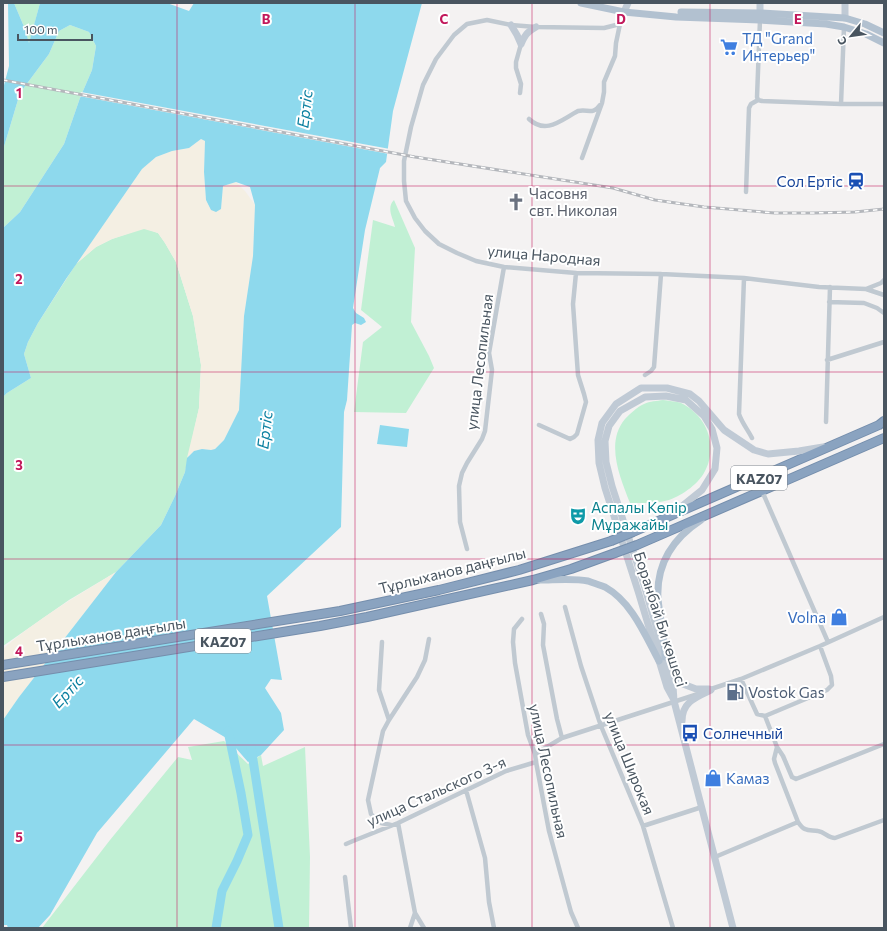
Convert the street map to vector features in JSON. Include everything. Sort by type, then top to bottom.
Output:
[{"type":"highway","name":"Тұрлыханов даңғылы","points":[[3,665],[340,611],[439,590],[519,570],[611,541],[670,517],[884,422]]},
{"type":"highway","name":"Тұрлыханов даңғылы","points":[[3,676],[320,626],[533,580],[571,569],[637,545],[884,438]]},
{"type":"main road","points":[[581,3],[624,12],[676,17],[760,16],[845,18],[865,24],[884,33]]},
{"type":"main road","points":[[624,12],[628,3]]},
{"type":"main road","points":[[760,3],[760,16]]},
{"type":"main road","points":[[845,3],[845,18]]},
{"type":"main road","points":[[760,16],[844,27],[866,34],[884,43]]},
{"type":"main road","points":[[511,25],[520,44]]},
{"type":"main road","points":[[520,44],[524,35],[536,27]]},
{"type":"main road","name":"Боранбай Би көшесі","points":[[674,701],[673,686],[670,675],[662,659],[638,590],[605,488],[600,463],[598,440],[602,423],[616,404],[641,388],[667,388],[690,394],[697,404]]},
{"type":"main road","points":[[697,404],[724,430],[754,450],[768,454],[799,451],[833,445]]},
{"type":"main road","points":[[670,517],[702,490],[715,469],[717,448],[712,429],[697,404]]},
{"type":"main road","points":[[662,659],[665,645],[658,599],[662,564],[670,549],[680,537],[695,524],[720,508]]},
{"type":"main road","points":[[533,580],[563,579],[587,581],[605,587],[620,598],[636,617],[662,659]]},
{"type":"main road","name":"Боранбай Би көшесі","points":[[662,659],[667,687],[674,701],[682,729],[733,928]]},
{"type":"main road","points":[[670,675],[683,684],[696,689],[711,690]]},
{"type":"main road","points":[[682,729],[682,715],[689,701],[711,690]]},
{"type":"street","points":[[582,158],[602,102],[604,82],[615,56],[616,43],[624,12]]},
{"type":"street","points":[[758,100],[760,16]]},
{"type":"street","name":"улица Народная","points":[[620,24],[604,28],[536,27],[511,25],[487,20],[468,24],[454,35],[436,59],[423,85],[411,127],[404,161],[406,201],[424,232],[439,244],[457,253],[476,261],[504,267],[576,273],[661,274],[744,278],[830,287],[866,289],[884,295]]},
{"type":"street","points":[[841,104],[844,27]]},
{"type":"street","points":[[520,44],[516,62],[516,68],[521,84],[520,93]]},
{"type":"street","points":[[746,192],[749,108],[758,100],[841,104],[884,104]]},
{"type":"street","points":[[529,119],[536,124],[547,127],[578,111],[582,110],[592,112],[598,109],[602,102]]},
{"type":"street","name":"улица Лесопильная","points":[[467,549],[460,522],[459,486],[462,473],[482,439],[485,431],[492,370],[489,353],[504,267]]},
{"type":"street","points":[[539,425],[570,439],[577,434],[583,415],[586,402],[578,375],[573,304],[576,273]]},
{"type":"street","points":[[646,374],[654,367],[661,274]]},
{"type":"street","points":[[744,278],[739,414],[752,438]]},
{"type":"street","points":[[866,289],[881,283],[884,280]]},
{"type":"street","points":[[826,422],[830,287]]},
{"type":"street","points":[[829,302],[864,303],[877,308],[884,313]]},
{"type":"street","points":[[827,360],[884,342]]},
{"type":"street","points":[[762,491],[828,642]]},
{"type":"street","name":"улица Широкая","points":[[565,607],[581,666],[601,726],[643,826],[672,928]]},
{"type":"street","points":[[541,614],[544,624],[543,645],[562,738]]},
{"type":"street","points":[[536,754],[562,738],[741,679],[884,617]]},
{"type":"street","name":"улица Лесопильная","points":[[522,619],[514,629],[513,633],[515,663],[528,735],[536,754],[536,762],[549,831],[571,912],[578,928]]},
{"type":"street","points":[[391,825],[381,823],[371,814],[368,800],[383,731],[417,677],[425,660],[429,639]]},
{"type":"street","points":[[382,642],[379,690],[389,720]]},
{"type":"street","points":[[741,679],[757,714],[765,716],[831,687],[831,676],[820,646]]},
{"type":"street","points":[[765,716],[777,747],[783,756],[792,777],[796,779],[884,744]]},
{"type":"street","points":[[777,747],[774,759],[775,763],[798,822],[804,829],[818,831],[831,838],[835,838],[884,820]]},
{"type":"street","name":"улица Стальского 3-я","points":[[346,844],[398,823],[506,771],[536,762]]},
{"type":"street","points":[[466,790],[484,858],[489,902],[494,928]]},
{"type":"street","points":[[643,826],[702,806]]},
{"type":"street","points":[[715,856],[798,822]]},
{"type":"street","points":[[398,823],[414,913],[424,928]]},
{"type":"street","points":[[345,877],[351,928]]},
{"type":"street","points":[[410,928],[414,913]]},
{"type":"green space","points":[[14,3],[40,3],[29,44],[25,29]]},
{"type":"green space","points":[[70,25],[89,32],[96,46],[92,70],[80,98],[64,144],[20,212],[3,228],[3,150],[20,93],[49,54],[59,31]]},
{"type":"green space","points":[[394,200],[415,248],[411,322],[434,368],[406,413],[354,412],[363,342],[382,327],[361,310],[373,220],[395,227],[390,210],[390,206]]},
{"type":"green space","points":[[144,228],[158,233],[176,262],[193,316],[201,365],[199,408],[185,472],[161,525],[116,572],[69,600],[3,646],[3,397],[31,378],[24,354],[28,342],[38,323],[76,264],[96,247],[112,239]]},
{"type":"green space","points":[[663,400],[681,403],[690,408],[703,423],[710,440],[711,450],[706,469],[695,484],[680,495],[669,500],[650,503],[630,503],[616,460],[615,449],[619,428],[625,419],[639,407],[649,402]]},
{"type":"green space","points":[[224,741],[248,764],[261,755],[263,766],[305,747],[310,857],[309,928],[42,928],[110,840],[178,757],[192,760],[188,747]]},
{"type":"sand","points":[[201,139],[205,141],[204,172],[206,200],[211,210],[221,209],[223,186],[236,182],[245,191],[255,205],[253,256],[244,316],[239,410],[224,440],[215,449],[202,449],[194,451],[187,458],[199,408],[201,365],[193,316],[176,262],[158,233],[144,229],[112,239],[96,247],[76,264],[142,169],[156,157],[172,151],[189,148]]},
{"type":"sand","points":[[116,572],[19,697],[3,720],[3,649],[43,618]]},
{"type":"water","name":"Ертіс","points":[[8,3],[14,3],[29,43],[40,3],[167,3],[189,11],[194,3],[422,3],[393,111],[386,162],[380,168],[365,230],[353,308],[356,313],[364,318],[366,322],[361,325],[355,323],[352,325],[347,400],[344,412],[341,527],[267,596],[282,680],[271,679],[265,688],[281,713],[284,730],[261,755],[248,762],[228,739],[194,719],[97,833],[50,915],[38,928],[8,928],[7,925],[3,925],[3,720],[19,697],[116,572],[161,525],[185,472],[187,458],[194,451],[202,449],[215,449],[224,440],[239,410],[244,316],[253,256],[255,205],[250,187],[236,182],[223,186],[221,209],[216,212],[211,210],[206,200],[204,172],[205,141],[201,139],[189,148],[172,151],[156,157],[142,169],[66,279],[38,323],[28,342],[24,354],[31,378],[3,397],[3,228],[20,212],[64,144],[80,98],[92,70],[96,46],[89,32],[70,25],[59,31],[49,54],[20,93],[3,150],[3,89],[9,66]]},
{"type":"water","points":[[380,425],[409,429],[407,447],[377,444]]},
{"type":"pier","points":[[81,92],[390,149],[389,154],[79,96]]},
{"type":"waterway","points":[[216,928],[222,891],[248,835],[228,731]]},
{"type":"waterway","points":[[251,747],[279,928]]},
{"type":"railway","points":[[3,80],[415,157],[613,188],[655,200],[704,207],[775,213],[855,212],[884,209]]},
{"type":"place","name":"ТД \"Grand Интерьер\"","points":[[729,47]]},
{"type":"place","name":"Сол Ертіс","points":[[856,181]]},
{"type":"place","name":"Часовня свт. Николая","points":[[516,202]]},
{"type":"place","name":"Аспалы Көпір Мұражайы","points":[[578,516]]},
{"type":"place","name":"Volna","points":[[839,617]]},
{"type":"place","name":"Vostok Gas","points":[[735,692]]},
{"type":"place","name":"Солнечный","points":[[690,733]]},
{"type":"place","name":"Камаз","points":[[713,778]]}]
